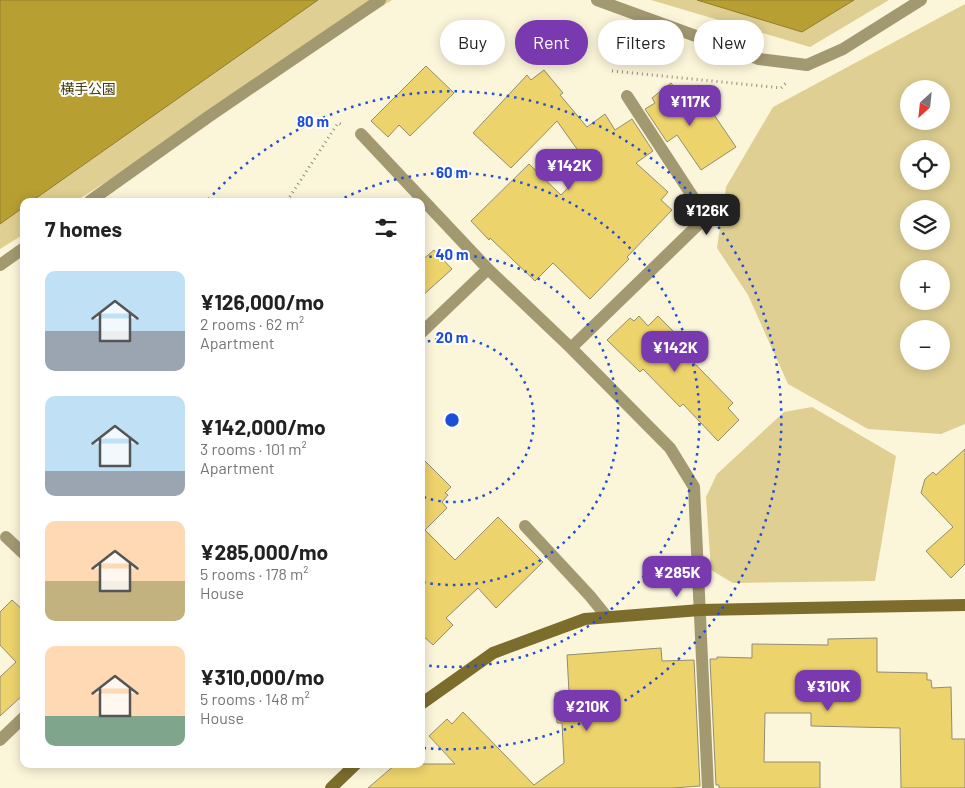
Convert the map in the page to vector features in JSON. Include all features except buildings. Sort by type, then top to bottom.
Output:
[{"type":"street","points":[[94,198],[208,117],[380,0]]},
{"type":"street","points":[[596,0],[759,59],[807,65],[843,49],[921,0]]},
{"type":"street","points":[[571,348],[706,217],[627,96]]},
{"type":"street","points":[[361,134],[421,198]]},
{"type":"street","points":[[425,202],[488,269],[571,348],[670,448],[694,487],[708,788]]},
{"type":"street","points":[[0,265],[20,251]]},
{"type":"street","points":[[425,329],[488,269]]},
{"type":"street","points":[[525,526],[590,596],[606,617]]},
{"type":"street","points":[[6,536],[20,550]]},
{"type":"street","points":[[425,701],[493,653],[586,619],[700,610],[965,605]]},
{"type":"street","points":[[0,740],[20,721]]},
{"type":"street","points":[[331,788],[352,768]]},
{"type":"path","points":[[612,71],[781,88],[807,65]]},
{"type":"path","points":[[289,198],[338,123],[361,134]]},
{"type":"green space","name":"横手公園","points":[[0,0],[392,0],[81,198],[20,198],[20,236],[0,249]]},
{"type":"green space","points":[[651,0],[889,0],[810,47],[764,33],[764,20],[719,20]]},
{"type":"green space","points":[[965,4],[965,424],[941,434],[868,429],[788,384],[748,295],[717,248],[726,187],[773,107]]},
{"type":"green space","points":[[812,407],[896,456],[875,581],[733,583],[711,570],[706,497],[717,474],[784,412]]},
{"type":"shaded area","name":"横手公園","points":[[0,0],[318,0],[36,198],[20,198],[20,210],[0,224]]},
{"type":"shaded area","points":[[697,0],[854,0],[802,32]]}]
